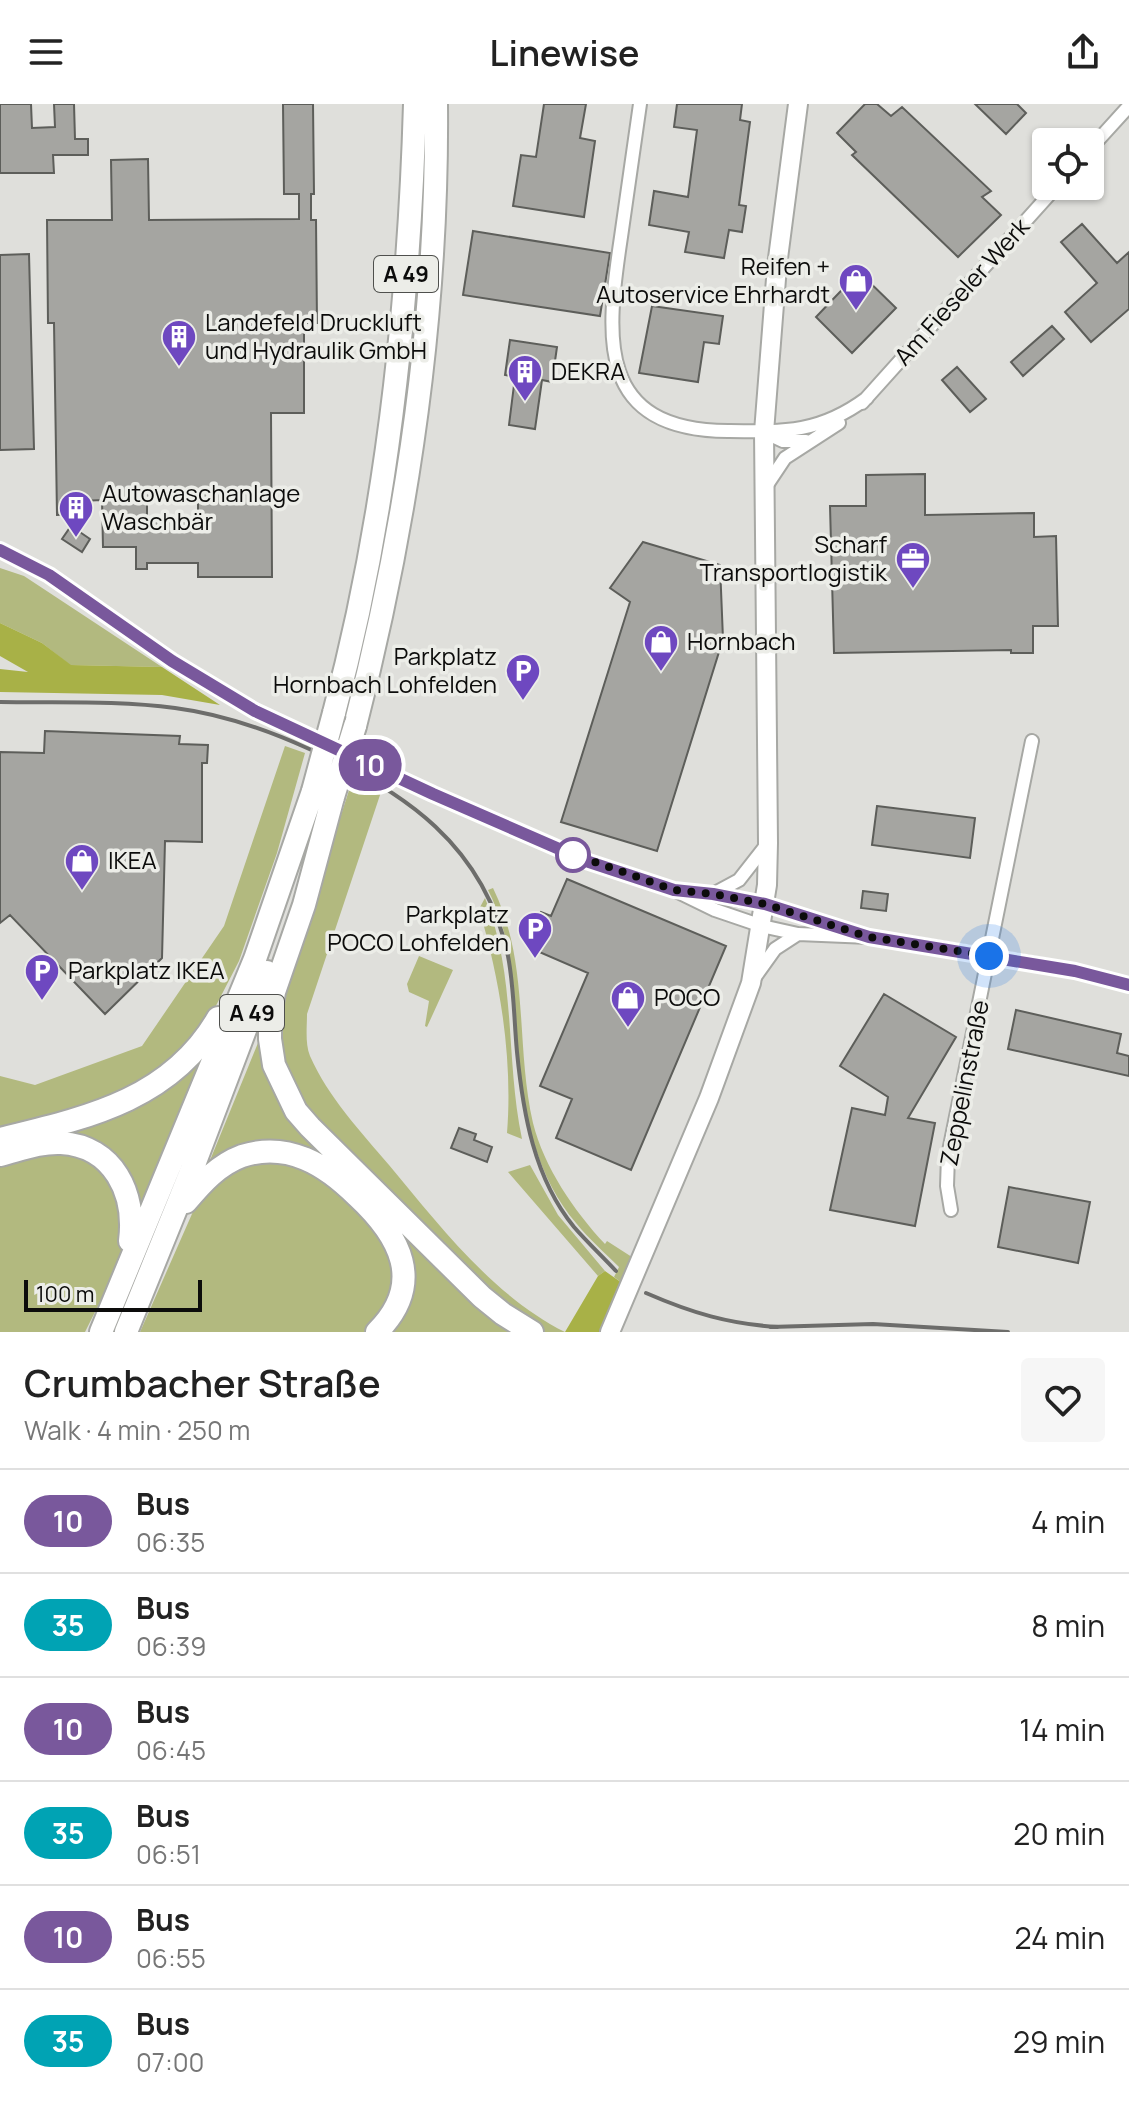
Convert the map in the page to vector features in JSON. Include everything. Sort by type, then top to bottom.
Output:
[{"type":"highway","name":"A 49","points":[[129,1323],[172,1218],[325,799],[334,713],[374,540],[388,444],[409,251],[415,104]]},
{"type":"highway","name":"A 49","points":[[104,1324],[355,726],[395,541],[418,391],[433,222],[436,104]]},
{"type":"highway","points":[[325,799],[304,905],[274,992],[270,1015],[274,1065],[282,1087],[296,1111],[342,1161],[482,1297],[532,1332]]},
{"type":"highway","points":[[0,1139],[103,1112],[141,1094],[172,1072],[204,1041],[255,959]]},
{"type":"highway","points":[[0,1155],[37,1145],[68,1144],[96,1156],[113,1169],[128,1193],[133,1217],[126,1270]]},
{"type":"highway","points":[[172,1218],[216,1170],[240,1157],[279,1152],[319,1164],[368,1206],[387,1226],[399,1247],[403,1287],[391,1316],[377,1332]]},
{"type":"main road","points":[[613,1327],[709,1098],[751,983],[762,926],[768,843],[764,432],[777,266],[798,104]]},
{"type":"street","points":[[640,104],[613,295],[612,335],[619,373],[625,387],[670,424],[696,431],[764,432],[783,441],[809,440]]},
{"type":"street","points":[[1104,135],[1128,111]]},
{"type":"street","name":"Am Fieseler Werk","points":[[765,488],[782,462],[809,440],[844,419],[867,398],[1044,200]]},
{"type":"street","name":"Am Fieseler Werk","points":[[764,432],[819,425],[867,398]]},
{"type":"street","points":[[0,550],[49,575],[172,661],[255,711],[577,857],[674,890],[715,910],[762,926],[798,934],[869,937],[989,956],[1075,971],[1129,985]]},
{"type":"street","name":"Zeppelinstraße","points":[[951,1210],[947,1186],[948,1156],[1032,741]]},
{"type":"street","points":[[713,894],[739,880],[768,843]]},
{"type":"street","points":[[674,890],[765,904],[869,937]]},
{"type":"street","points":[[751,983],[775,949],[798,934]]},
{"type":"green space","points":[[0,568],[24,576],[162,667],[70,665],[42,643],[0,623]]},
{"type":"green space","points":[[0,623],[42,643],[71,665],[162,667],[220,705],[162,695],[0,692],[0,669],[28,672],[0,656]]},
{"type":"green space","points":[[285,746],[305,753],[277,853],[239,961],[205,1027],[190,1044],[145,1081],[90,1106],[0,1129],[0,1076],[35,1085],[142,1046],[224,926]]},
{"type":"green space","points":[[354,775],[382,789],[307,1014],[310,1056],[346,1114],[469,1258],[514,1299],[565,1332],[544,1332],[507,1308],[317,1122],[298,1094],[285,1066],[278,1036],[280,1003]]},
{"type":"green space","points":[[493,888],[505,916],[512,945],[524,1064],[538,1139],[552,1172],[582,1217],[605,1244],[607,1241],[635,1259],[622,1283],[614,1277],[619,1267],[586,1235],[552,1188],[529,1127],[521,1085],[509,953],[488,890]]},
{"type":"green space","points":[[485,898],[502,958],[522,1139],[507,1133],[508,1077],[503,1020],[479,909]]},
{"type":"green space","points":[[419,956],[453,970],[427,1027],[429,1001],[409,992],[407,984]]},
{"type":"green space","points":[[260,1038],[275,1093],[301,1130],[516,1332],[384,1332],[407,1258],[305,1153],[204,1175]]},
{"type":"green space","points":[[210,1050],[140,1217],[136,1196],[58,1137]]},
{"type":"green space","points":[[54,1150],[95,1162],[121,1191],[124,1247],[85,1332],[0,1332],[0,1163]]},
{"type":"green space","points":[[263,1159],[308,1168],[375,1224],[397,1273],[392,1302],[368,1332],[140,1332],[199,1198],[229,1170]]},
{"type":"green space","points":[[530,1165],[558,1215],[605,1271],[598,1276],[508,1172]]},
{"type":"green space","points":[[605,1271],[622,1283],[599,1332],[565,1332],[598,1276]]},
{"type":"building","points":[[0,104],[31,104],[32,128],[55,127],[54,104],[74,104],[75,139],[88,139],[88,155],[53,155],[54,173],[0,173]]},
{"type":"building","name":"Landefeld Druckluft und Hydraulik GmbH","points":[[283,104],[313,104],[314,194],[311,194],[311,220],[316,220],[317,323],[304,323],[304,413],[271,413],[272,577],[198,577],[198,563],[147,563],[147,569],[136,569],[136,547],[103,547],[102,500],[80,501],[81,514],[57,515],[54,323],[48,323],[47,220],[112,220],[111,160],[148,159],[149,220],[299,219],[299,194],[284,194]],"holes":[[[147,499],[198,499],[198,520],[147,520]]]},
{"type":"building","points":[[544,104],[586,104],[580,138],[595,141],[584,217],[513,206],[521,155],[536,157]]},
{"type":"building","points":[[677,104],[742,104],[740,120],[750,122],[739,205],[746,206],[742,232],[729,230],[724,258],[685,252],[689,232],[649,225],[654,191],[688,197],[697,130],[674,127]]},
{"type":"building","points":[[865,104],[877,104],[891,116],[902,107],[991,191],[982,197],[1001,215],[958,257],[852,155],[856,152],[837,133]]},
{"type":"building","points":[[975,104],[1017,104],[1026,113],[1006,134]]},
{"type":"building","points":[[1082,224],[1117,263],[1129,252],[1129,309],[1091,342],[1065,312],[1097,283],[1061,242]]},
{"type":"building","points":[[473,231],[610,253],[600,316],[463,295]]},
{"type":"building","points":[[29,254],[34,449],[0,450],[0,255]]},
{"type":"building","name":"Reifen + Autoservice Ehrhardt","points":[[859,272],[896,308],[852,353],[816,317]]},
{"type":"building","points":[[652,306],[723,316],[719,344],[704,342],[698,382],[639,373]]},
{"type":"building","points":[[1052,326],[1064,339],[1023,376],[1011,362]]},
{"type":"building","name":"DEKRA","points":[[510,340],[557,347],[552,382],[542,380],[535,429],[509,425],[515,377],[505,375]]},
{"type":"building","points":[[957,367],[986,399],[970,412],[942,380]]},
{"type":"building","points":[[925,474],[925,515],[1034,513],[1034,537],[1056,536],[1058,626],[1033,626],[1033,653],[1011,653],[1011,650],[834,653],[830,506],[866,506],[866,475]]},
{"type":"building","name":"Autowaschanlage Waschbär","points":[[71,526],[90,539],[82,552],[62,539]]},
{"type":"building","points":[[643,542],[720,565],[723,639],[657,851],[561,822],[630,602],[610,588]]},
{"type":"building","name":"IKEA","points":[[45,731],[180,736],[179,744],[208,745],[207,763],[202,763],[202,842],[165,841],[162,958],[105,1014],[10,915],[0,923],[0,752],[44,753]]},
{"type":"building","points":[[877,806],[975,818],[970,858],[872,845]]},
{"type":"building","name":"POCO","points":[[567,879],[726,946],[631,1170],[556,1138],[572,1099],[540,1086],[588,973],[537,951],[542,940],[531,935],[541,912],[551,916]]},
{"type":"building","points":[[863,891],[888,894],[886,911],[861,908]]},
{"type":"building","points":[[884,994],[956,1037],[908,1118],[935,1123],[915,1226],[830,1210],[852,1108],[885,1115],[888,1097],[840,1066]]},
{"type":"building","points":[[1016,1010],[1121,1034],[1117,1053],[1129,1056],[1129,1076],[1008,1049]]},
{"type":"building","points":[[459,1128],[476,1134],[474,1140],[492,1147],[487,1162],[451,1148]]},
{"type":"building","points":[[1009,1187],[1090,1202],[1078,1263],[998,1247]]},
{"type":"railway","points":[[0,702],[132,704],[226,718],[343,764],[407,803],[435,826],[460,853],[481,883],[497,917],[510,968],[523,1098],[540,1166],[560,1208],[616,1271]]},
{"type":"railway","points":[[646,1293],[711,1316],[778,1327]]},
{"type":"railway","points":[[770,1327],[873,1324],[1008,1332]]},
{"type":"bus line","name":"10","points":[[0,550],[49,575],[172,661],[255,711],[589,862],[674,890],[765,904],[869,937],[1075,971],[1129,985]]},
{"type":"place","name":"Reifen + Autoservice Ehrhardt","points":[[856,312]]},
{"type":"place","name":"Landefeld Druckluft und Hydraulik GmbH","points":[[179,368]]},
{"type":"place","name":"DEKRA","points":[[525,403]]},
{"type":"place","name":"Autowaschanlage Waschbär","points":[[76,539]]},
{"type":"place","name":"Scharf Transportlogistik","points":[[913,590]]},
{"type":"place","name":"Hornbach","points":[[661,673]]},
{"type":"place","name":"Parkplatz Hornbach Lohfelden","points":[[523,702]]},
{"type":"place","name":"IKEA","points":[[82,892]]},
{"type":"place","name":"Parkplatz POCO Lohfelden","points":[[535,960]]},
{"type":"place","name":"Parkplatz IKEA","points":[[42,1002]]},
{"type":"place","name":"POCO","points":[[628,1029]]},
{"type":"route","points":[[573,855],[564,851],[674,890],[765,904],[869,937],[989,956]]}]
